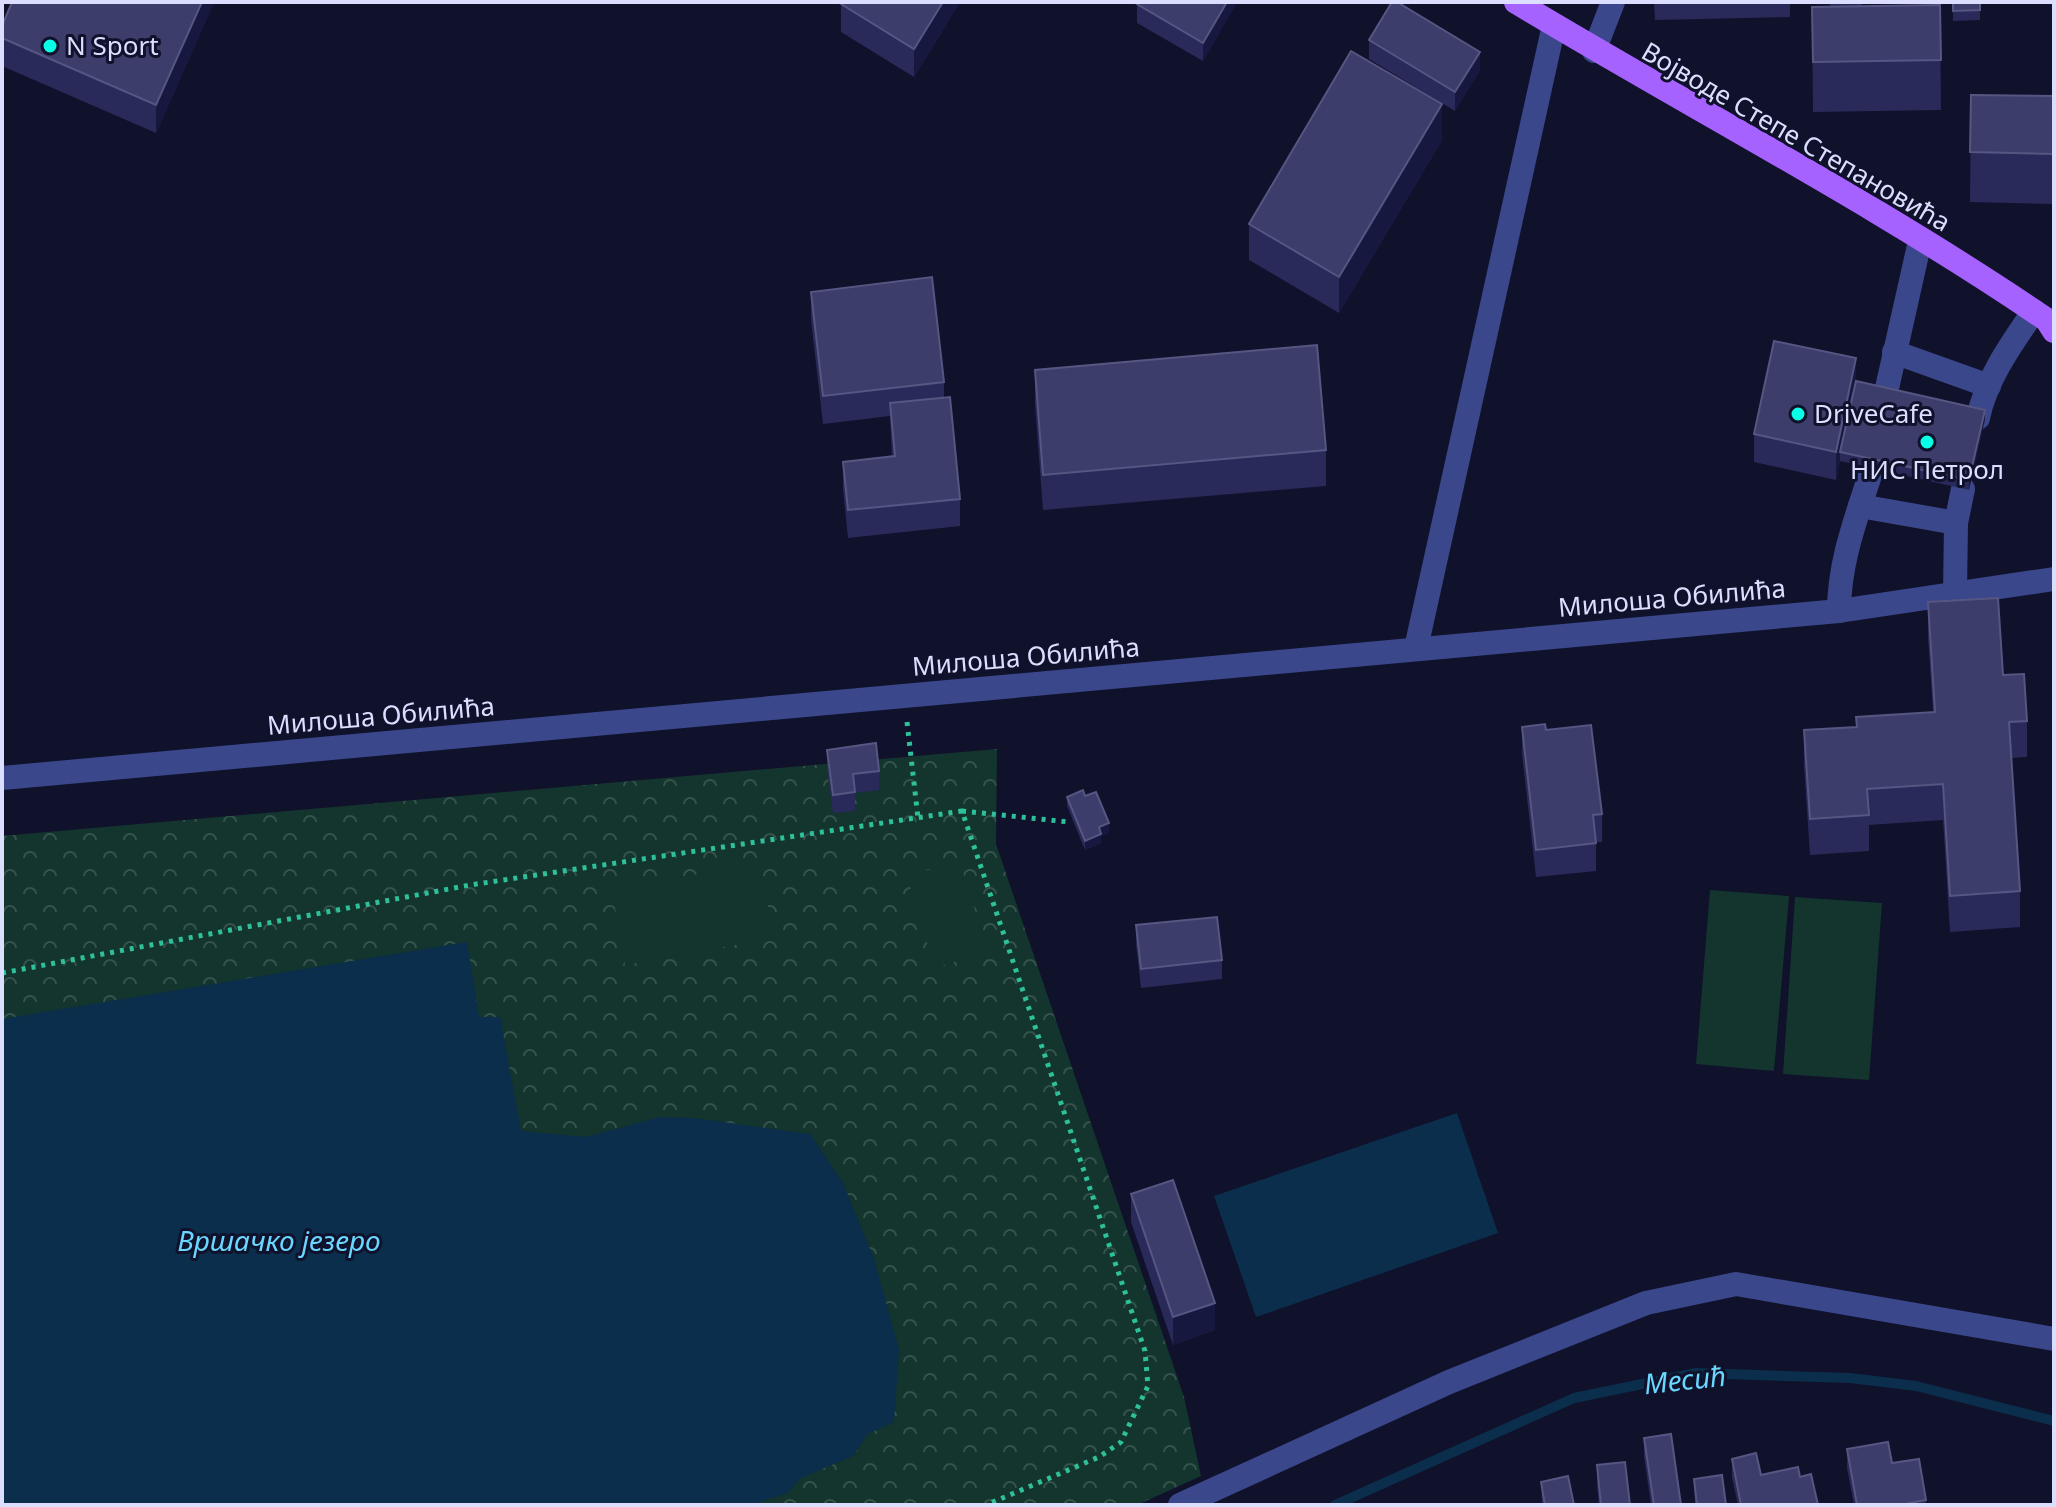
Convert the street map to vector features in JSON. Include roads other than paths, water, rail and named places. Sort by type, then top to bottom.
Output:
[{"type":"main road","name":"Војводе Степе Степановића","points":[[1516,2],[1594,51],[1920,241],[2047,321]]},
{"type":"street","points":[[1594,51],[1613,2]]},
{"type":"street","points":[[1416,648],[1554,25]]},
{"type":"street","points":[[1885,397],[1920,241]]},
{"type":"street","points":[[1978,418],[1989,386],[2010,345],[2047,321]]},
{"type":"street","points":[[1894,352],[1989,386]]},
{"type":"street","points":[[1839,611],[1839,585],[1872,469]]},
{"type":"street","points":[[1955,594],[1956,523],[1963,489]]},
{"type":"street","points":[[1860,506],[1956,523]]},
{"type":"street","name":"Милоша Обилића","points":[[2,778],[1839,611],[2054,579]]},
{"type":"street","points":[[1180,1505],[1449,1382],[1646,1303],[1736,1284],[2054,1339]]},
{"type":"water","name":"Вршачко језеро","points":[[467,942],[479,1017],[500,1017],[521,1131],[586,1137],[660,1117],[694,1118],[810,1134],[843,1183],[874,1259],[899,1349],[894,1422],[868,1434],[853,1456],[801,1478],[787,1493],[751,1505],[2,1505],[2,1019]]},
{"type":"water","points":[[1457,1113],[1498,1233],[1256,1317],[1214,1196]]},
{"type":"waterway","name":"Месић","points":[[1335,1505],[1574,1398],[1696,1373],[1850,1378],[1916,1386],[2054,1421]]},
{"type":"place","name":"N Sport","points":[[50,46]]},
{"type":"place","name":"DriveCafe","points":[[1798,414]]},
{"type":"place","name":"НИС Петрол","points":[[1927,442]]}]
